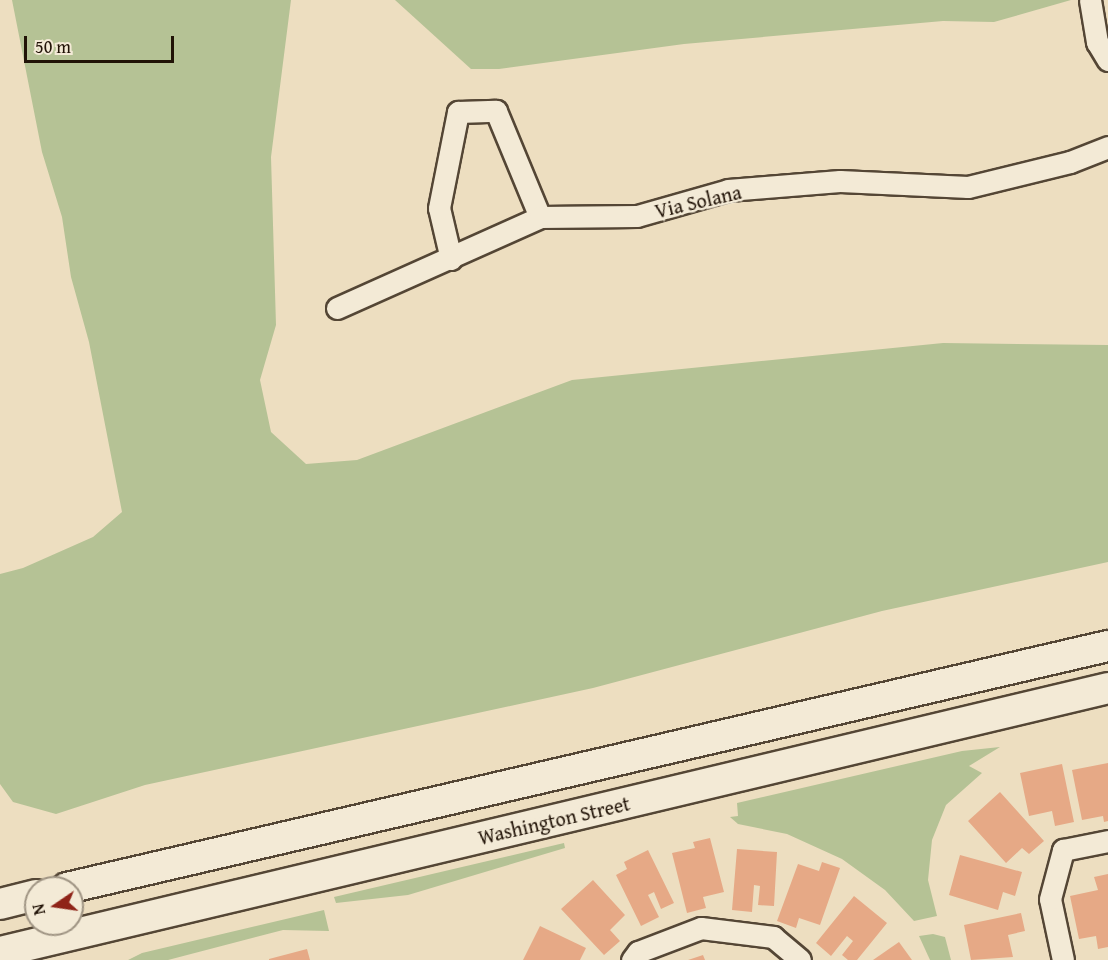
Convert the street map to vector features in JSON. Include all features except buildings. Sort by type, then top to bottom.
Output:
[{"type":"main road","points":[[84,884],[1108,646]]},
{"type":"main road","name":"Washington Street","points":[[0,952],[1108,688]]},
{"type":"main road","points":[[0,903],[24,898]]},
{"type":"street","points":[[1090,0],[1097,42],[1108,60]]},
{"type":"street","points":[[451,259],[439,208],[458,112],[496,111],[540,217]]},
{"type":"street","name":"Via Solana","points":[[338,308],[540,217],[637,216],[728,190],[840,181],[968,187],[1070,162],[1108,147]]},
{"type":"street","points":[[1063,960],[1050,899],[1063,850],[1108,841]]},
{"type":"street","points":[[632,960],[638,952],[701,928],[773,937],[801,960]]},
{"type":"green space","points":[[12,0],[291,0],[271,157],[276,325],[260,380],[271,432],[306,464],[357,460],[572,380],[943,343],[1108,345],[1108,562],[882,611],[593,688],[145,785],[56,814],[13,802],[0,784],[0,574],[23,568],[93,537],[122,512],[89,342],[71,277],[62,217],[42,152]]},
{"type":"green space","points":[[395,0],[1071,0],[994,22],[943,21],[684,44],[499,69],[471,69]]},
{"type":"green space","points":[[1000,747],[969,766],[982,773],[946,805],[932,840],[928,880],[937,916],[914,921],[885,890],[842,859],[787,834],[738,824],[730,817],[738,816],[737,803],[962,751]]},
{"type":"green space","points":[[564,843],[565,848],[408,895],[336,903],[334,897]]},
{"type":"green space","points":[[324,910],[329,931],[283,930],[168,960],[128,960],[142,953]]},
{"type":"green space","points":[[933,934],[945,937],[951,960],[930,960],[919,936]]}]
